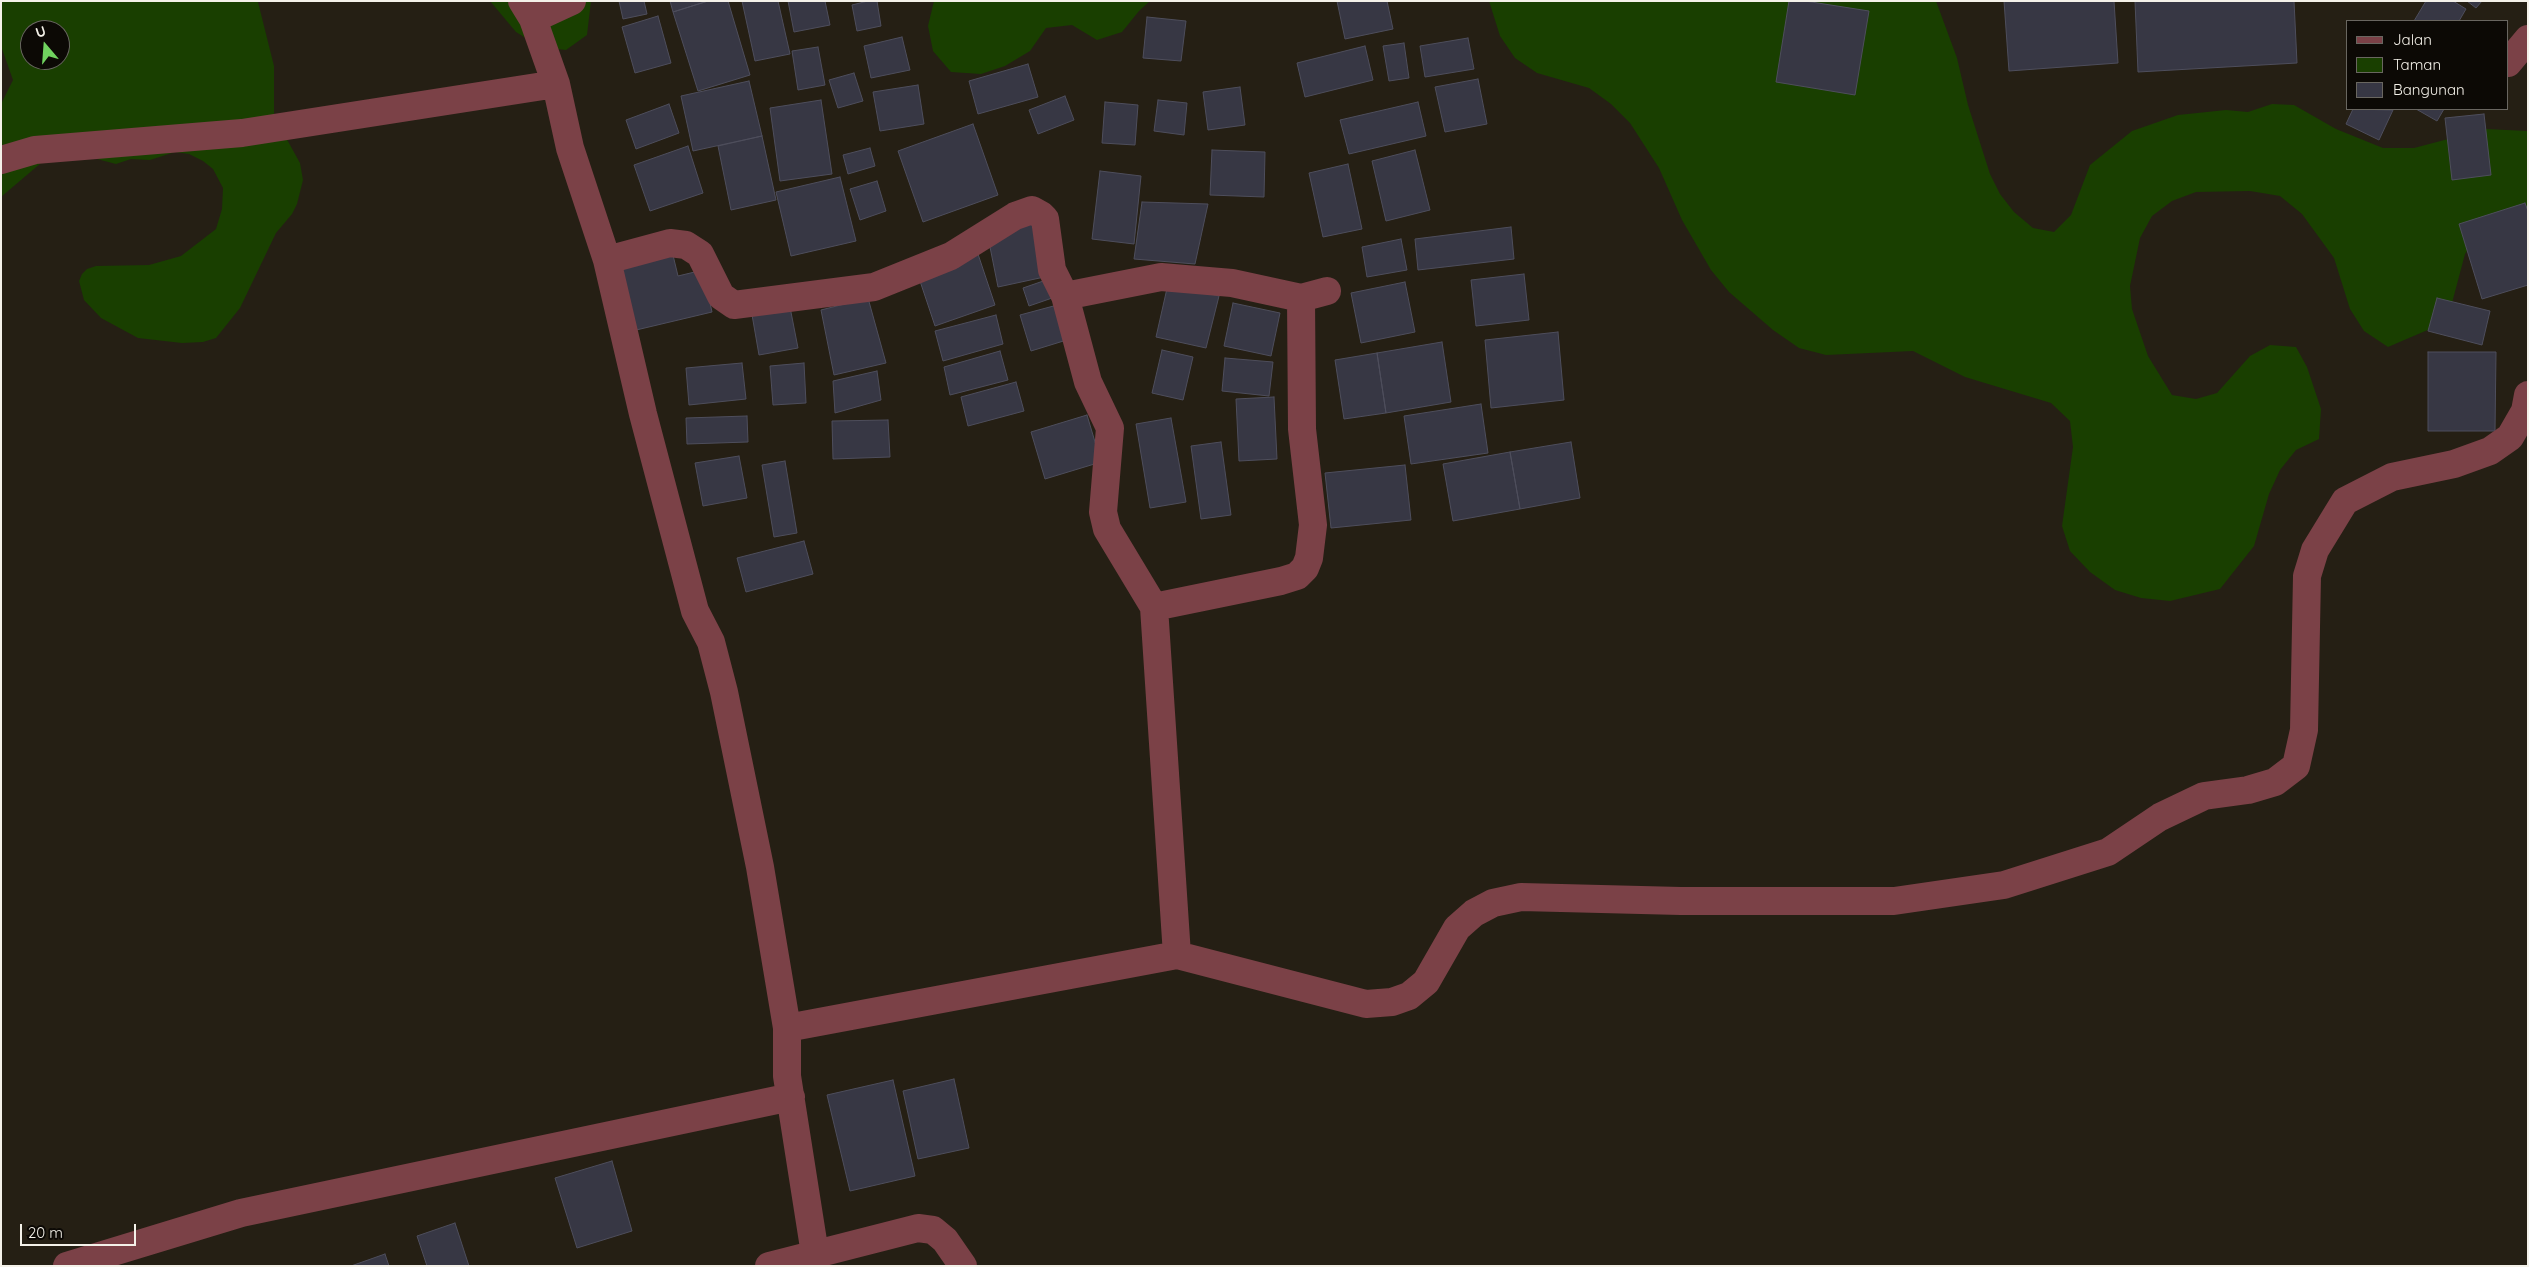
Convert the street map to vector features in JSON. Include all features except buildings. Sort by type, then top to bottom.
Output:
[{"type":"street","points":[[572,1],[528,10],[556,84],[570,148],[607,260],[643,414],[695,611],[711,642],[724,692],[760,867],[787,1028],[787,1076],[814,1254]]},
{"type":"street","points":[[2509,62],[2528,39]]},
{"type":"street","points":[[1,160],[35,150],[242,133],[556,84]]},
{"type":"street","points":[[607,260],[670,243],[686,245],[700,254],[722,296],[734,305],[874,287],[918,271],[951,256],[1009,219],[1032,210],[1045,219],[1052,270],[1064,296],[1088,382],[1110,428],[1103,512],[1108,529],[1154,607],[1177,955]]},
{"type":"street","points":[[1064,296],[1161,277],[1232,284],[1301,298],[1327,291]]},
{"type":"street","points":[[1154,607],[1280,581],[1296,576],[1305,568],[1309,558],[1314,525],[1302,429],[1301,298]]},
{"type":"street","points":[[787,1028],[1177,955],[1366,1004],[1392,1002],[1409,996],[1426,982],[1457,928],[1474,912],[1493,903],[1521,897],[1681,901],[1894,901],[2004,884],[2108,852],[2160,818],[2204,796],[2248,790],[2275,782],[2296,766],[2304,730],[2307,576],[2315,550],[2345,500],[2392,477],[2454,464],[2490,451],[2510,437],[2525,411],[2528,395]]},
{"type":"street","points":[[67,1266],[241,1213],[791,1097]]},
{"type":"street","points":[[769,1266],[918,1228],[933,1230],[945,1240],[963,1266]]},
{"type":"green space","points":[[1,1],[258,2],[274,66],[274,116],[300,163],[303,180],[297,204],[292,214],[276,233],[240,308],[216,338],[203,342],[182,343],[138,338],[101,318],[84,300],[79,281],[87,269],[96,266],[149,265],[181,256],[216,229],[222,209],[223,188],[213,169],[189,154],[175,152],[150,160],[131,159],[116,164],[93,158],[41,163],[1,197],[1,104],[13,80],[1,46]]},
{"type":"green space","points":[[490,1],[591,1],[587,35],[566,50],[540,47],[516,32]]},
{"type":"green space","points":[[934,1],[1150,1],[1122,32],[1097,40],[1072,25],[1046,28],[1030,51],[1005,66],[981,74],[951,72],[933,51],[928,26]]},
{"type":"green space","points":[[1489,1],[1936,1],[1957,58],[1968,105],[1990,174],[2000,194],[2014,212],[2033,228],[2054,232],[2071,215],[2090,165],[2132,131],[2178,115],[2226,110],[2248,112],[2272,104],[2294,105],[2336,129],[2383,148],[2414,148],[2486,129],[2528,131],[2528,209],[2480,231],[2465,254],[2452,303],[2437,326],[2388,347],[2364,331],[2350,309],[2334,258],[2302,214],[2280,196],[2250,191],[2196,192],[2172,201],[2152,216],[2140,238],[2130,286],[2132,309],[2148,356],[2172,395],[2196,399],[2217,393],[2250,356],[2270,345],[2296,347],[2307,367],[2321,409],[2319,439],[2296,450],[2280,470],[2269,494],[2254,546],[2220,589],[2170,601],[2141,598],[2115,590],[2090,572],[2070,551],[2062,526],[2073,447],[2070,421],[2051,403],[1965,377],[1913,351],[1826,355],[1799,348],[1773,330],[1729,292],[1711,270],[1682,220],[1659,168],[1630,123],[1611,104],[1589,88],[1537,73],[1515,58],[1500,36]]}]
